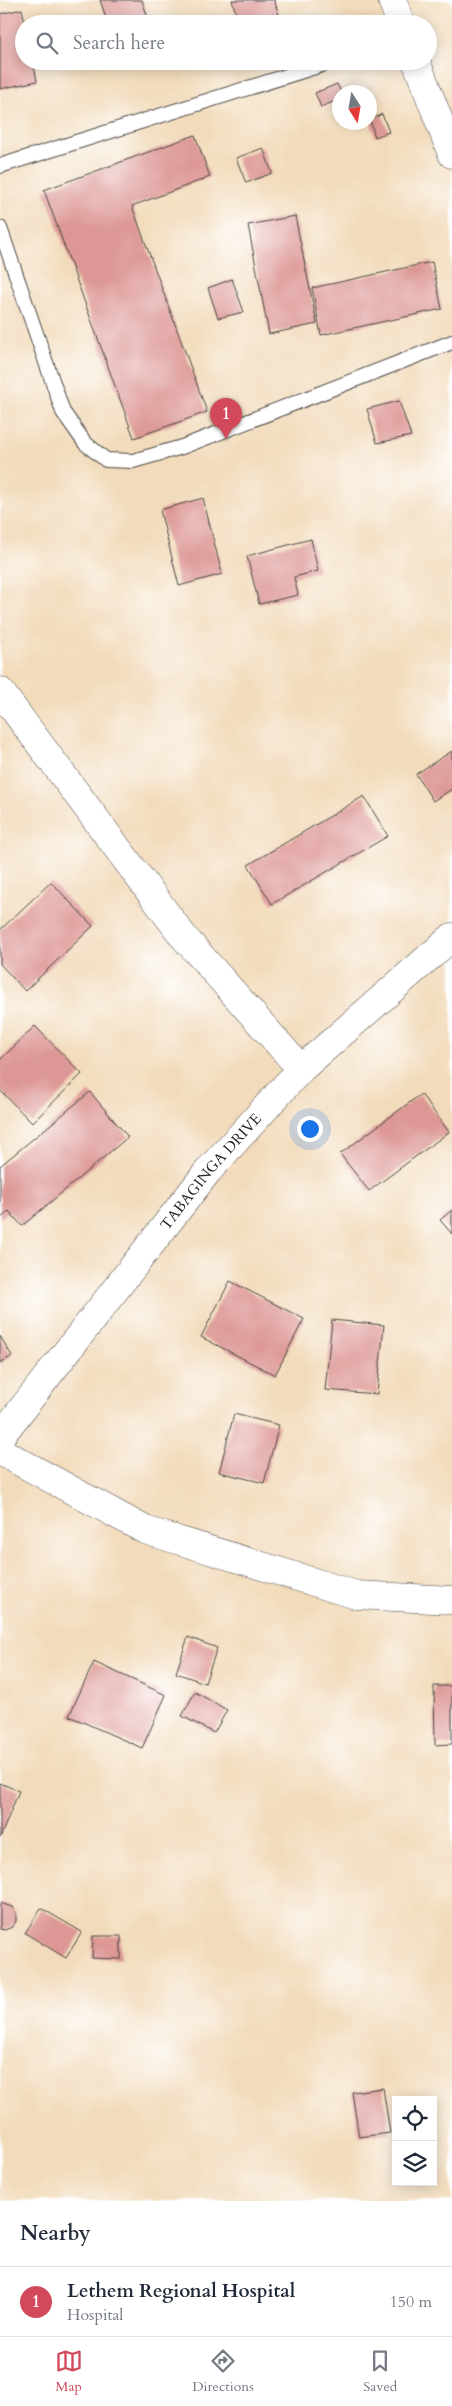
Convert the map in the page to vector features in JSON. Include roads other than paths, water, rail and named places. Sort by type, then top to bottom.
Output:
[{"type":"street","points":[[392,0],[398,15]]},
{"type":"street","points":[[419,70],[452,154]]},
{"type":"street","points":[[0,690],[183,936],[300,1069]]},
{"type":"street","name":"TABAGINGA DRIVE","points":[[0,1437],[208,1172],[300,1069],[452,937]]},
{"type":"street","points":[[0,1451],[145,1530],[356,1595],[452,1600]]},
{"type":"lane","points":[[0,166],[305,70]]},
{"type":"lane","points":[[0,228],[63,412],[85,443],[106,460],[132,461],[182,447],[452,342]]},
{"type":"place","name":"Lethem Regional Hospital","points":[[226,439]]}]
